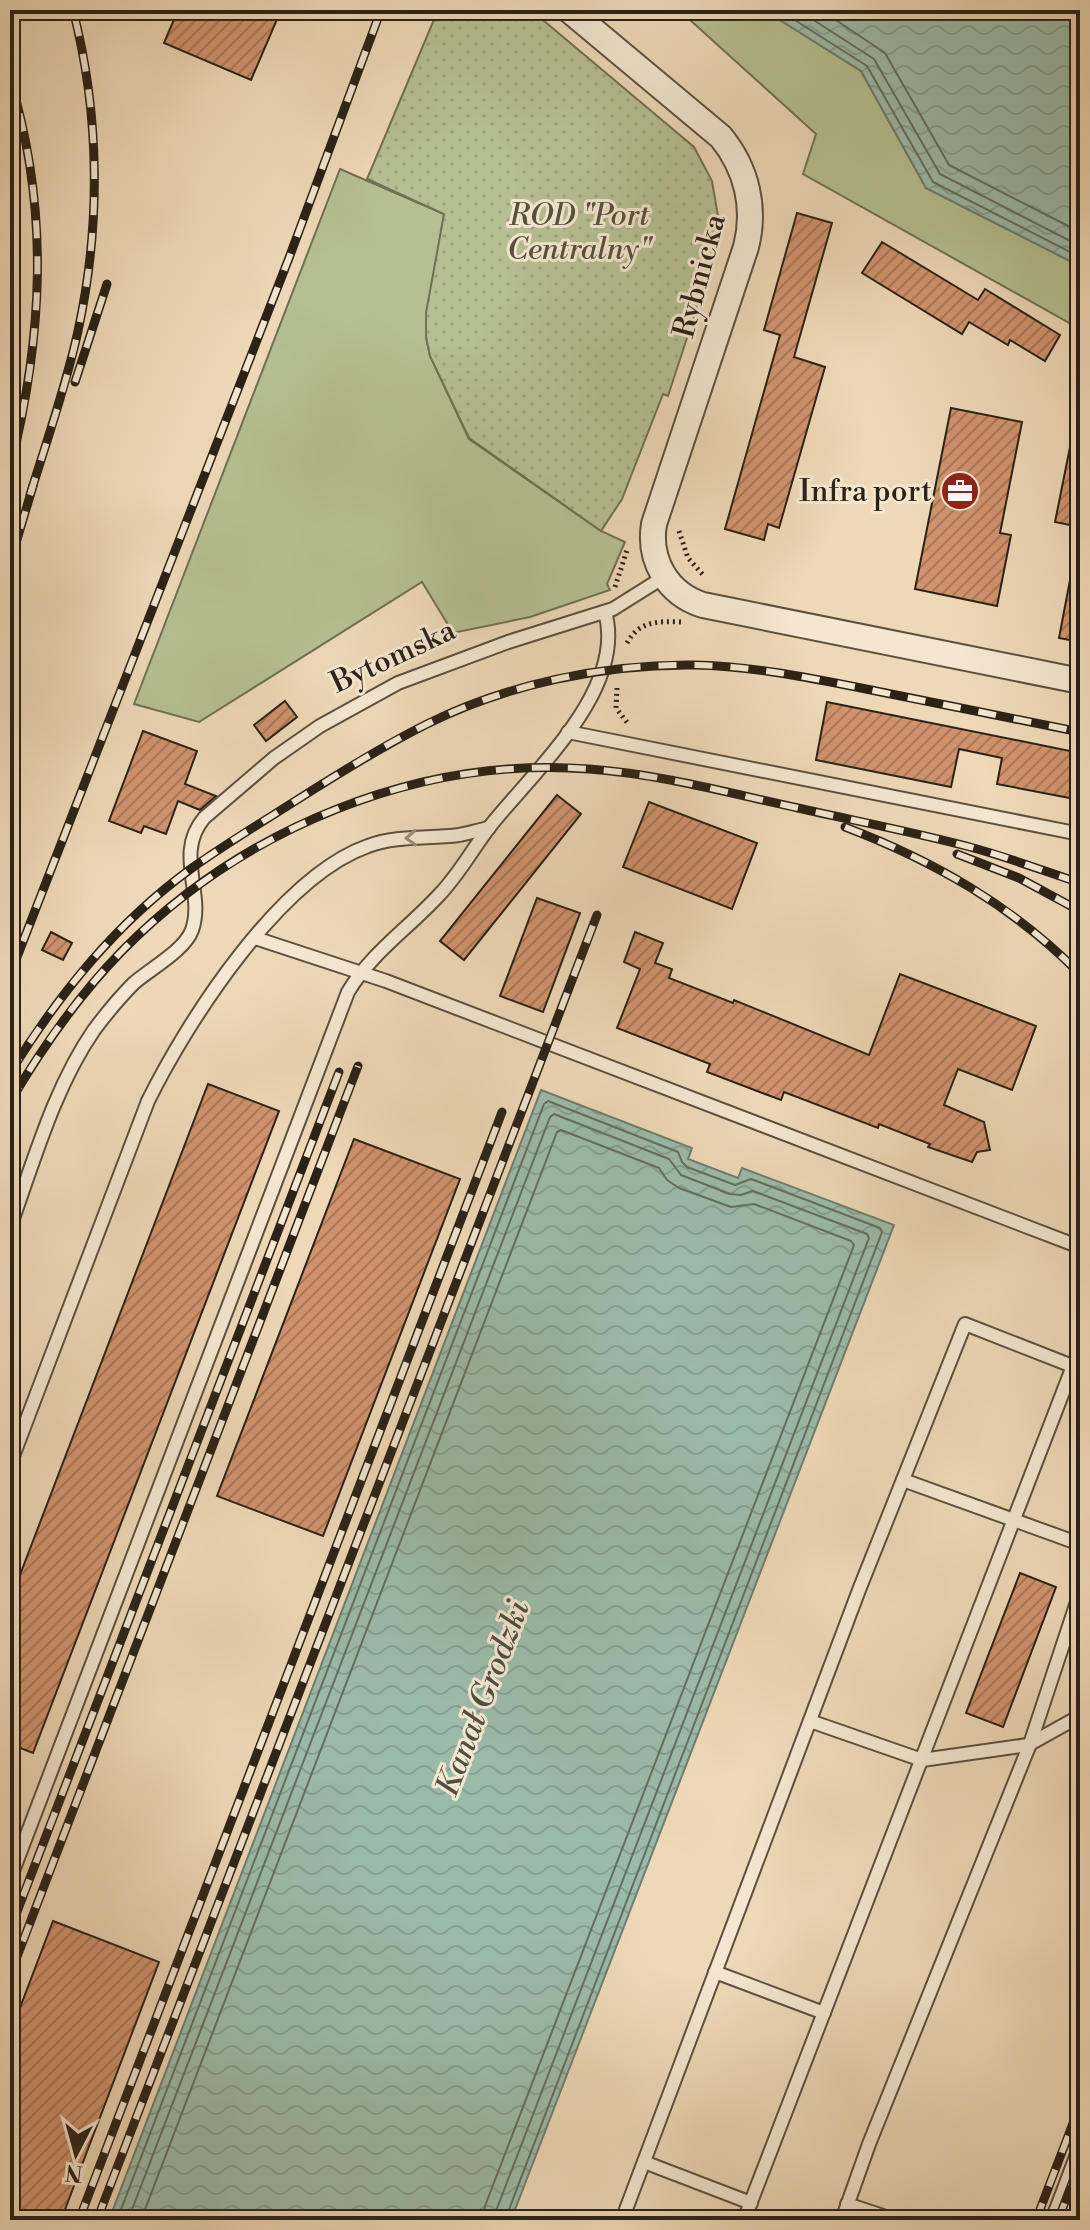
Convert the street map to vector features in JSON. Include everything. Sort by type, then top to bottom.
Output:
[{"type":"street","name":"Rybnicka","points":[[569,10],[721,137],[739,164],[748,191],[750,214],[747,242],[654,524],[654,553],[664,577]]},
{"type":"street","points":[[664,577],[678,593],[703,605],[1080,681]]},
{"type":"lane","name":"Bytomska","points":[[10,1227],[52,1114],[94,1031],[133,984],[191,934],[195,917],[189,870],[198,825],[204,818],[274,758],[320,726],[398,683],[508,642],[605,612],[624,604],[664,577]]},
{"type":"lane","points":[[10,1879],[348,992],[360,972],[441,894],[489,828],[568,732],[593,695],[602,675],[609,631],[605,612]]},
{"type":"lane","points":[[568,732],[1080,834]]},
{"type":"lane","points":[[10,1464],[148,1101],[169,1058],[255,938],[301,887],[330,864],[349,854],[391,839],[459,835],[489,828]]},
{"type":"lane","points":[[255,938],[360,972],[1080,1247]]},
{"type":"lane","points":[[622,2220],[810,1721],[965,1324],[1076,1368],[1014,1520],[744,2220]]},
{"type":"lane","points":[[903,1480],[1080,1544]]},
{"type":"lane","points":[[842,2220],[869,2144],[1030,1744],[1080,1593]]},
{"type":"lane","points":[[810,1721],[922,1760],[1030,1744],[1080,1716]]},
{"type":"lane","points":[[715,1972],[824,2013]]},
{"type":"lane","points":[[1052,2220],[1080,2146]]},
{"type":"lane","points":[[644,2162],[751,2203]]},
{"type":"lane","points":[[847,2204],[895,2220]]},
{"type":"path","points":[[10,29],[25,10]]},
{"type":"path","points":[[679,525],[688,558],[702,575],[713,582]]},
{"type":"path","points":[[605,612],[633,534]]},
{"type":"path","points":[[626,647],[634,633],[647,624],[684,622]]},
{"type":"path","points":[[618,680],[616,708],[624,721],[637,729]]},
{"type":"green space","name":"ROD \"Port Centralny\"","points":[[438,10],[531,10],[694,147],[712,181],[719,222],[716,249],[668,396],[663,394],[622,499],[601,531],[469,438],[430,356],[426,337],[426,313],[444,214],[367,179]]},
{"type":"green space","points":[[679,10],[764,10],[861,71],[926,188],[1080,266],[1080,329],[803,174],[816,134]]},
{"type":"green space","points":[[340,169],[444,214],[426,337],[430,356],[469,439],[601,531],[625,542],[607,584],[610,590],[530,617],[453,633],[422,582],[199,722],[134,704]]},
{"type":"water","points":[[764,10],[1080,10],[1080,266],[926,188],[861,71]]},
{"type":"water","name":"Kanał Grodzki","points":[[541,1090],[692,1148],[688,1159],[738,1178],[742,1168],[894,1225],[511,2220],[109,2220]]},
{"type":"building","points":[[178,10],[281,10],[251,80],[164,43]]},
{"type":"building","points":[[797,213],[832,223],[794,357],[825,367],[779,528],[768,524],[764,540],[725,529],[780,335],[764,330]]},
{"type":"building","points":[[882,242],[978,300],[985,289],[1060,335],[1045,361],[1010,340],[1008,345],[969,322],[962,334],[862,273]]},
{"type":"building","points":[[951,408],[1022,422],[1000,533],[1011,535],[997,606],[915,589]]},
{"type":"building","points":[[1070,447],[1080,448],[1080,527],[1055,522]]},
{"type":"building","points":[[1070,580],[1080,581],[1080,642],[1059,638]]},
{"type":"building","points":[[285,701],[297,717],[266,741],[254,725]]},
{"type":"building","points":[[827,702],[1080,753],[1080,800],[997,784],[1002,758],[959,749],[951,787],[816,760]]},
{"type":"building","points":[[143,731],[197,751],[185,784],[216,796],[200,810],[178,801],[166,834],[144,826],[141,833],[109,821]]},
{"type":"building","points":[[557,795],[581,814],[464,960],[440,941]]},
{"type":"building","points":[[649,802],[757,843],[732,909],[623,867]]},
{"type":"building","points":[[537,898],[580,913],[543,1012],[500,996]]},
{"type":"building","points":[[51,932],[72,943],[63,960],[42,950]]},
{"type":"building","points":[[635,932],[663,943],[655,963],[672,969],[669,978],[733,1003],[734,1000],[869,1055],[900,974],[1036,1026],[1012,1090],[958,1069],[944,1105],[984,1122],[990,1150],[977,1152],[972,1162],[928,1147],[930,1144],[879,1124],[878,1128],[784,1092],[781,1100],[707,1072],[710,1064],[617,1028],[640,969],[624,962]]},
{"type":"building","points":[[208,1084],[279,1111],[33,1753],[10,1744],[10,1601]]},
{"type":"building","points":[[354,1139],[460,1179],[323,1536],[217,1496]]},
{"type":"building","points":[[1020,1573],[1056,1587],[1003,1727],[966,1713]]},
{"type":"building","points":[[53,1921],[159,1962],[61,2220],[10,2220],[10,2034]]},
{"type":"railway","points":[[30,495],[73,352],[91,251],[93,130],[73,10]]},
{"type":"railway","points":[[10,975],[289,258],[381,10]]},
{"type":"railway","points":[[10,79],[32,177],[37,274],[30,371],[10,469]]},
{"type":"railway","points":[[75,382],[107,284]]},
{"type":"railway","points":[[10,563],[33,486]]},
{"type":"railway","points":[[10,1073],[69,988],[114,936],[164,889],[315,788],[394,741],[458,710],[523,687],[625,668],[717,666],[808,678],[1080,732]]},
{"type":"railway","points":[[10,1102],[62,1023],[106,968],[169,908],[221,869],[277,836],[336,809],[397,789],[460,775],[524,768],[589,769],[668,780],[949,842],[1080,883]]},
{"type":"railway","points":[[845,827],[910,855],[971,888],[1028,927],[1080,974]]},
{"type":"railway","points":[[957,854],[1019,878],[1080,911]]},
{"type":"railway","points":[[97,2220],[597,915]]},
{"type":"railway","points":[[10,1975],[358,1066]]},
{"type":"railway","points":[[10,1930],[339,1072]]},
{"type":"railway","points":[[79,2220],[502,1112]]},
{"type":"railway","points":[[1036,2220],[1080,2105]]},
{"type":"railway","points":[[1058,2220],[1080,2163]]},
{"type":"railway","points":[[1076,2220],[1080,2210]]},
{"type":"place","name":"Infra port","points":[[960,491]]}]
